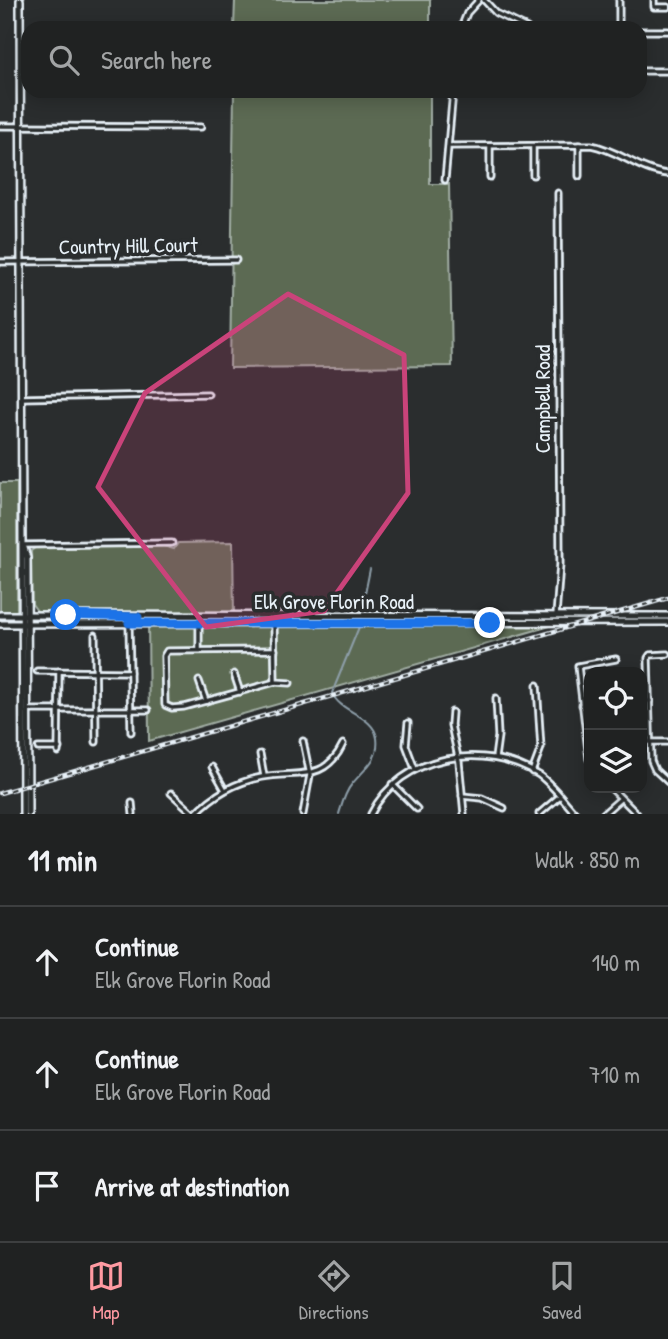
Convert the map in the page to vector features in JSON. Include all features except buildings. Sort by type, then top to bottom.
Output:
[{"type":"main road","points":[[20,0],[23,545],[20,558],[20,624],[23,814]]},
{"type":"main road","points":[[23,545],[27,558],[28,814]]},
{"type":"main road","name":"Elk Grove Florin Road","points":[[0,615],[274,621],[668,622]]},
{"type":"main road","points":[[541,623],[558,616]]},
{"type":"main road","name":"Elk Grove Florin Road","points":[[0,624],[258,624],[274,621],[668,616]]},
{"type":"main road","points":[[129,623],[138,617]]},
{"type":"main road","points":[[22,692],[29,724]]},
{"type":"street","points":[[464,21],[467,13],[482,0],[496,13],[513,21]]},
{"type":"street","points":[[619,0],[619,21]]},
{"type":"street","points":[[654,0],[654,7],[668,6]]},
{"type":"street","points":[[647,31],[668,31]]},
{"type":"street","points":[[647,71],[668,71]]},
{"type":"street","points":[[445,180],[453,98]]},
{"type":"street","points":[[0,126],[201,127]]},
{"type":"street","points":[[533,145],[533,175]]},
{"type":"street","points":[[450,146],[579,145],[608,148],[638,166],[668,174]]},
{"type":"street","points":[[579,145],[579,176]]},
{"type":"street","points":[[490,146],[490,177]]},
{"type":"street","name":"Campbell Road","points":[[558,193],[558,616]]},
{"type":"street","name":"Country Hill Court","points":[[0,262],[21,264],[236,260]]},
{"type":"street","points":[[22,398],[208,394]]},
{"type":"street","points":[[23,545],[172,543]]},
{"type":"street","points":[[274,621],[275,682]]},
{"type":"street","points":[[129,623],[131,732]]},
{"type":"street","points":[[199,624],[199,650]]},
{"type":"street","points":[[94,635],[96,742]]},
{"type":"street","points":[[275,650],[165,653],[164,701],[172,708],[275,682],[290,683]]},
{"type":"street","points":[[668,654],[650,655],[648,658],[650,742],[655,771],[668,782]]},
{"type":"street","points":[[585,730],[578,666],[616,659]]},
{"type":"street","points":[[37,671],[130,672]]},
{"type":"street","points":[[38,748],[58,750],[59,671]]},
{"type":"street","points":[[234,674],[240,691]]},
{"type":"street","points":[[199,681],[206,701]]},
{"type":"street","points":[[532,772],[541,748],[537,685]]},
{"type":"street","points":[[495,758],[498,736],[496,698]]},
{"type":"street","points":[[29,710],[148,710]]},
{"type":"street","points":[[452,712],[451,725],[458,758],[464,814]]},
{"type":"street","points":[[408,723],[407,745],[415,769]]},
{"type":"street","points":[[303,741],[310,775],[303,814]]},
{"type":"street","points":[[650,742],[668,742]]},
{"type":"street","points":[[171,793],[194,814],[225,790],[264,776],[310,775],[327,765],[343,744]]},
{"type":"street","points":[[260,754],[264,776]]},
{"type":"street","points":[[371,814],[378,799],[392,784],[415,769],[480,755],[532,772],[576,814]]},
{"type":"street","points":[[212,767],[225,790]]},
{"type":"street","points":[[392,784],[417,809]]},
{"type":"street","points":[[615,793],[637,814]]},
{"type":"street","points":[[462,796],[482,798],[504,808]]},
{"type":"street","points":[[538,814],[560,796]]},
{"type":"street","points":[[603,814],[620,799]]},
{"type":"street","points":[[132,803],[133,814]]},
{"type":"highlighted area","points":[[288,294],[404,355],[408,493],[324,611],[206,627],[98,487],[145,393]]},
{"type":"green space","points":[[235,0],[430,0],[430,21],[234,21]]},
{"type":"green space","points":[[234,98],[430,98],[430,184],[449,184],[452,366],[230,368]]},
{"type":"green space","points":[[0,483],[17,483],[17,612],[0,612]]},
{"type":"green space","points":[[233,542],[234,616],[592,614],[149,741],[148,613],[37,611],[32,604],[31,551],[35,548],[163,546],[174,549],[178,543]]},
{"type":"waterway","points":[[361,614],[370,569]]},
{"type":"waterway","points":[[339,814],[347,791],[370,764],[377,746],[375,730],[370,724],[342,705],[332,693],[359,627]]},
{"type":"railway","points":[[0,793],[668,598]]},
{"type":"route","points":[[66,615],[138,617],[131,619],[129,623],[490,623]]}]
